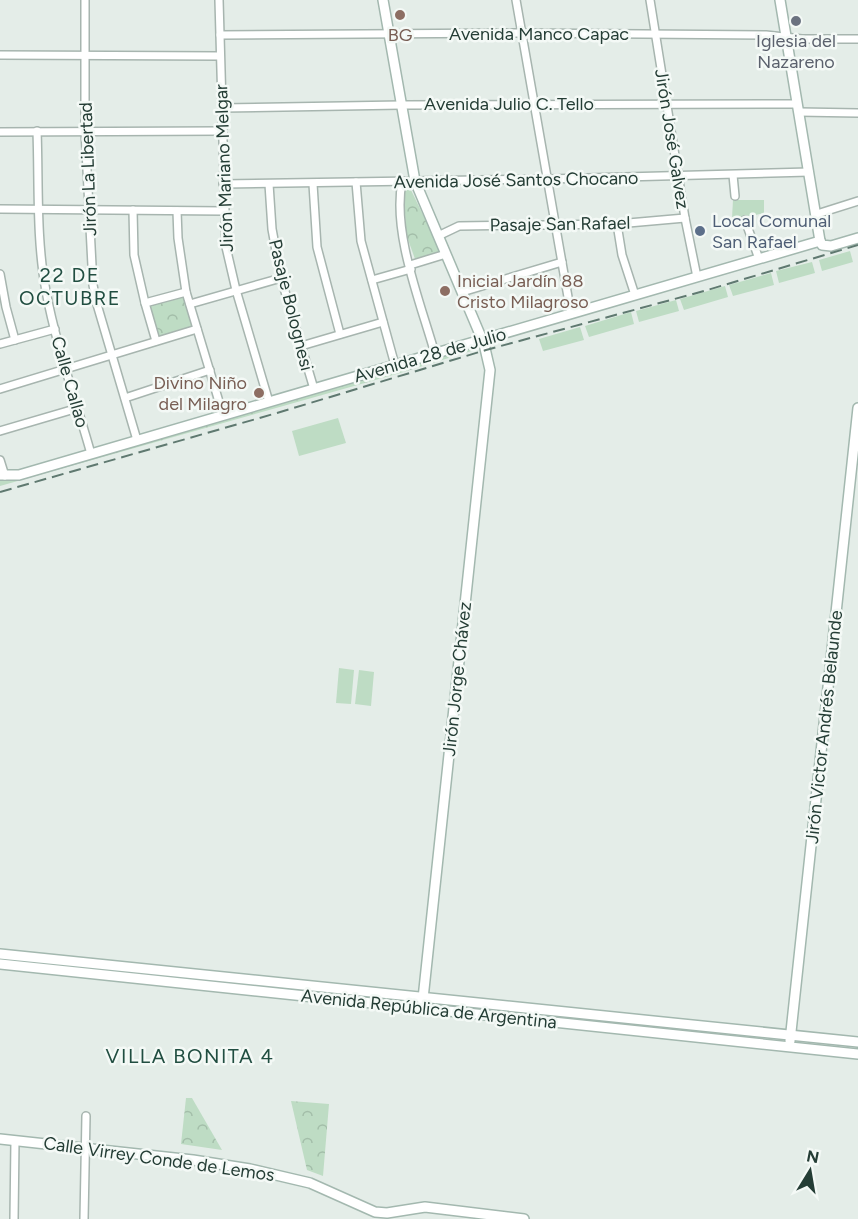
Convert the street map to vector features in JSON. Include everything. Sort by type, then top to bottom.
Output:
[{"type":"street","name":"Jirón La Libertad","points":[[85,0],[85,131],[93,285],[137,440]]},
{"type":"street","name":"Jirón Mariano Melgar","points":[[219,0],[226,247],[236,290],[269,402]]},
{"type":"street","name":"Jirón Jorge Chávez","points":[[383,0],[415,181],[486,350],[490,370],[422,1008]]},
{"type":"street","points":[[516,0],[571,314]]},
{"type":"street","name":"Jirón José Galvez","points":[[650,0],[685,218],[697,277]]},
{"type":"street","points":[[780,0],[820,241]]},
{"type":"street","name":"Avenida Manco Capac","points":[[220,35],[522,33],[766,35],[858,39]]},
{"type":"street","points":[[0,55],[220,56]]},
{"type":"street","name":"Avenida Julio C. Tello","points":[[222,108],[666,104],[798,108],[858,113]]},
{"type":"street","points":[[0,132],[222,131]]},
{"type":"street","name":"Calle Callao","points":[[37,132],[39,210],[45,289],[91,454]]},
{"type":"street","name":"Avenida José Santos Chocano","points":[[223,184],[313,184],[809,172]]},
{"type":"street","points":[[733,175],[735,196]]},
{"type":"street","points":[[356,182],[358,227],[395,365]]},
{"type":"street","points":[[402,182],[400,218],[435,354]]},
{"type":"street","name":"Pasaje Bolognesi","points":[[269,184],[272,229],[281,278],[314,389]]},
{"type":"street","points":[[313,184],[317,247],[340,334]]},
{"type":"street","points":[[817,214],[858,201]]},
{"type":"street","points":[[0,209],[224,211]]},
{"type":"street","points":[[133,210],[134,255],[156,341]]},
{"type":"street","points":[[177,211],[178,238],[186,292],[223,416]]},
{"type":"street","name":"Pasaje San Rafael","points":[[438,236],[459,226],[617,225],[685,218]]},
{"type":"street","points":[[745,220],[759,259]]},
{"type":"street","points":[[617,225],[622,255],[635,295]]},
{"type":"street","name":"Avenida 28 de Julio","points":[[2,476],[19,476],[820,241],[822,245],[828,247],[858,238]]},
{"type":"street","points":[[372,280],[446,254]]},
{"type":"street","points":[[462,292],[562,262]]},
{"type":"street","points":[[0,274],[15,340]]},
{"type":"street","points":[[190,304],[281,278]]},
{"type":"street","points":[[145,303],[186,292]]},
{"type":"street","points":[[301,346],[383,322]]},
{"type":"street","points":[[0,344],[55,329]]},
{"type":"street","points":[[0,389],[197,329]]},
{"type":"street","points":[[124,398],[210,370]]},
{"type":"street","points":[[0,431],[78,408]]},
{"type":"street","name":"Jirón Victor Andrés Belaunde","points":[[789,1046],[858,408]]},
{"type":"street","points":[[0,460],[2,476]]},
{"type":"street","name":"Avenida República de Argentina","points":[[0,954],[858,1042]]},
{"type":"street","name":"Avenida República de Argentina","points":[[0,964],[858,1054]]},
{"type":"street","points":[[612,1028],[613,1017]]},
{"type":"street","points":[[84,1219],[86,1116]]},
{"type":"street","name":"Calle Virrey Conde de Lemos","points":[[0,1139],[225,1164],[310,1183],[366,1209],[393,1216]]},
{"type":"street","points":[[14,1219],[15,1141]]},
{"type":"street","points":[[393,1216],[416,1207],[425,1207],[524,1219]]},
{"type":"green space","points":[[411,190],[441,252],[415,259],[406,234],[404,192]]},
{"type":"green space","points":[[733,200],[764,200],[764,213],[732,218]]},
{"type":"green space","points":[[850,251],[853,262],[822,271],[819,260]]},
{"type":"green space","points":[[812,262],[815,273],[779,283],[776,271]]},
{"type":"green space","points":[[771,273],[774,285],[733,296],[729,285]]},
{"type":"green space","points":[[725,286],[728,297],[684,310],[680,299]]},
{"type":"green space","points":[[184,297],[193,328],[158,339],[150,306]]},
{"type":"green space","points":[[676,300],[679,311],[639,322],[636,311]]},
{"type":"green space","points":[[631,312],[634,324],[589,337],[585,326]]},
{"type":"green space","points":[[580,327],[584,340],[543,351],[539,339]]},
{"type":"green space","points":[[480,345],[481,348],[400,373],[0,486],[0,477]]},
{"type":"green space","points":[[338,418],[346,443],[299,456],[292,431]]},
{"type":"green space","points":[[339,668],[354,670],[351,704],[336,703]]},
{"type":"green space","points":[[359,670],[374,672],[371,706],[355,704]]},
{"type":"green space","points":[[186,1098],[192,1098],[222,1150],[181,1144]]},
{"type":"green space","points":[[291,1101],[329,1104],[323,1176],[307,1170]]},
{"type":"railway","points":[[0,492],[277,413],[486,350],[704,291],[858,245]]},
{"type":"place","name":"BG","points":[[400,15]]},
{"type":"place","name":"Iglesia del Nazareno","points":[[796,21]]},
{"type":"place","name":"Local Comunal San Rafael","points":[[700,231]]},
{"type":"place","name":"Inicial Jardín 88 Cristo Milagroso","points":[[445,291]]},
{"type":"place","name":"Divino Niño del Milagro","points":[[259,393]]},
{"type":"district","name":"22 DE OCTUBRE","points":[[70,286]]},
{"type":"district","name":"VILLA BONITA 4","points":[[190,1056]]}]
